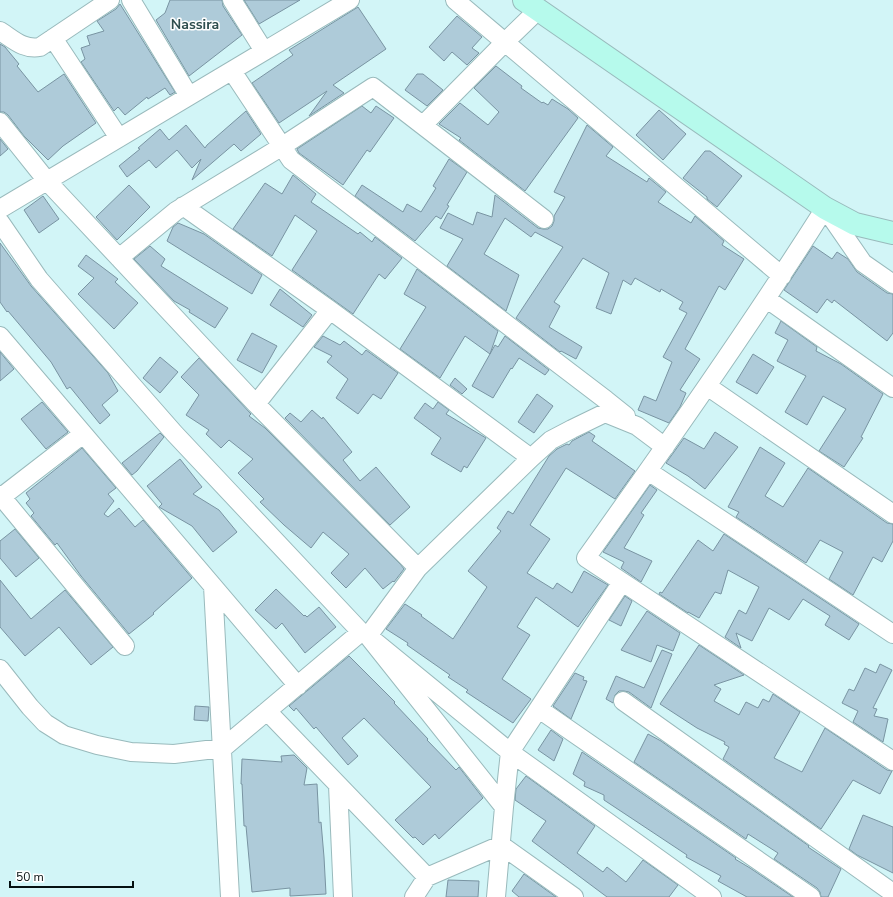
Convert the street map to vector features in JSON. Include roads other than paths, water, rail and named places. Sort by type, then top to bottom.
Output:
[{"type":"main road","points":[[531,5],[825,208],[855,224],[893,233]]},
{"type":"street","points":[[0,31],[25,47],[40,47],[110,0]]},
{"type":"street","points":[[132,0],[189,96]]},
{"type":"street","points":[[232,0],[264,51]]},
{"type":"street","points":[[455,0],[782,276]]},
{"type":"street","points":[[0,209],[264,51],[338,3]]},
{"type":"street","points":[[423,125],[505,42],[531,5]]},
{"type":"street","points":[[53,38],[119,138]]},
{"type":"street","points":[[232,70],[281,147],[291,160],[606,400],[665,447]]},
{"type":"street","points":[[119,258],[183,206],[281,147],[373,87],[544,219]]},
{"type":"street","points":[[0,122],[47,181],[119,258],[256,404],[418,568]]},
{"type":"street","points":[[183,206],[330,310],[531,458]]},
{"type":"street","points":[[893,284],[863,263],[825,208],[767,299],[586,558],[893,761]]},
{"type":"street","points":[[0,222],[39,279],[174,434],[365,634],[504,807]]},
{"type":"street","points":[[767,299],[893,388]]},
{"type":"street","points":[[256,404],[330,310]]},
{"type":"street","points":[[2,342],[83,434],[298,686]]},
{"type":"street","points":[[707,386],[893,514]]},
{"type":"street","points":[[0,669],[30,707],[45,723],[64,735],[97,745],[131,752],[174,754],[223,748],[298,686],[365,634],[418,568],[551,440],[605,413],[637,426]]},
{"type":"street","points":[[83,434],[1,497],[125,646]]},
{"type":"street","points":[[648,471],[893,634]]},
{"type":"street","points":[[496,897],[510,752],[622,582]]},
{"type":"street","points":[[213,586],[230,897]]},
{"type":"street","points":[[365,634],[510,752],[712,897]]},
{"type":"street","points":[[623,701],[893,894]]},
{"type":"street","points":[[539,709],[811,897]]},
{"type":"street","points":[[267,711],[427,877]]},
{"type":"street","points":[[338,785],[343,897]]},
{"type":"street","points":[[414,897],[427,877],[501,845]]},
{"type":"street","points":[[501,845],[574,897]]},
{"type":"district","name":"Nassira","points":[[195,24]]}]
